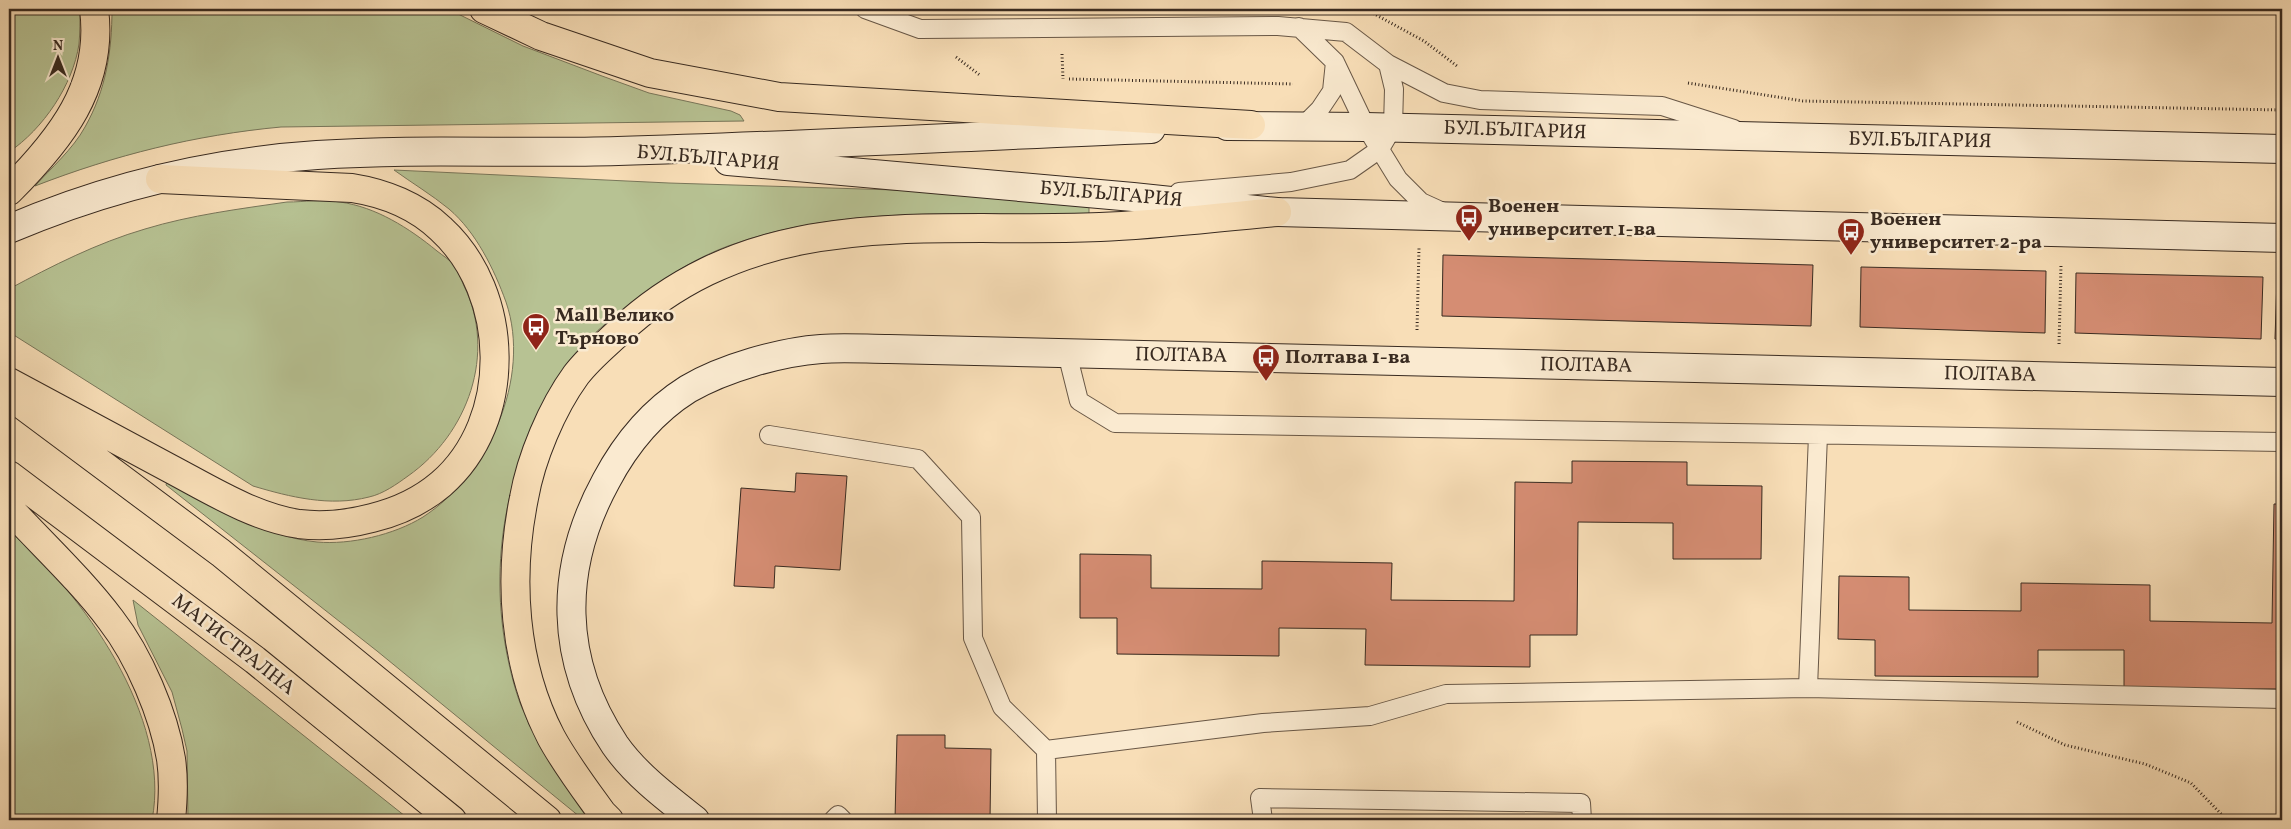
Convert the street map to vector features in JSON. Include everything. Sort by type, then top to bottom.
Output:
[{"type":"main road","points":[[9,191],[51,148],[83,92],[93,55],[94,9]]},
{"type":"main road","points":[[484,9],[541,36],[650,73],[778,97],[1251,125]]},
{"type":"main road","name":"БУЛ.БЪЛГАРИЯ","points":[[617,151],[1251,125],[1303,126],[1380,134],[1760,137],[2282,149]]},
{"type":"main road","points":[[9,229],[63,206],[160,179],[212,168],[315,155],[617,151]]},
{"type":"main road","name":"БУЛ.БЪЛГАРИЯ","points":[[617,151],[1134,197],[1276,212],[2282,238]]},
{"type":"main road","points":[[9,382],[216,493],[266,515],[299,524],[328,525],[385,515],[426,496],[458,466],[473,444],[490,401],[495,379],[495,354],[488,310],[481,288],[472,268],[441,229],[397,200],[372,191],[352,188],[160,179]]},
{"type":"main road","points":[[609,820],[581,783],[552,738],[528,682],[518,618],[516,586],[518,534],[527,481],[560,400],[577,374],[597,352],[643,310],[697,275],[728,260],[794,241],[830,235],[886,229],[1101,227],[1276,212]]},
{"type":"main road","name":"ПОЛТАВА","points":[[695,820],[653,786],[616,747],[604,727],[583,677],[572,626],[572,575],[584,526],[598,496],[625,449],[662,409],[688,389],[717,376],[792,353],[822,348],[889,349],[2282,382]]},
{"type":"main road","points":[[9,395],[221,553],[547,820]]},
{"type":"main road","name":"МАГИСТРАЛНА","points":[[9,475],[255,660],[452,820]]},
{"type":"main road","points":[[9,508],[88,592],[112,621],[128,646],[156,706],[171,759],[173,790],[171,820]]},
{"type":"lane","points":[[865,9],[920,29],[1278,26],[1346,32],[1388,64],[1444,92],[1480,100],[1662,106],[1760,137]]},
{"type":"lane","points":[[1299,28],[1335,62],[1380,134],[1398,179],[1421,202],[1450,216]]},
{"type":"lane","points":[[1303,126],[1320,109],[1332,91],[1335,62]]},
{"type":"lane","points":[[1134,197],[1291,182],[1350,170],[1380,134],[1394,89],[1388,64]]},
{"type":"lane","points":[[1067,353],[1079,401],[1115,423],[2282,442]]},
{"type":"lane","points":[[769,435],[918,459],[971,516],[973,638],[1002,707],[1046,750],[1047,820]]},
{"type":"lane","points":[[1808,688],[1818,435]]},
{"type":"lane","points":[[1046,750],[1263,723],[1370,716],[1446,694],[1808,688],[2282,699]]},
{"type":"lane","points":[[1263,820],[1260,798],[1581,803],[1582,820]]},
{"type":"lane","points":[[833,820],[838,815],[843,820]]},
{"type":"path","points":[[1364,9],[1424,41],[1460,68]]},
{"type":"path","points":[[920,29],[982,77]]},
{"type":"path","points":[[1054,78],[1293,84]]},
{"type":"path","points":[[1684,83],[1803,101],[2282,110]]},
{"type":"path","points":[[1416,362],[1420,215]]},
{"type":"path","points":[[2058,377],[2062,233]]},
{"type":"path","points":[[2002,692],[2018,723],[2064,745],[2145,764],[2191,783],[2227,820]]},
{"type":"green space","points":[[9,9],[80,9],[79,44],[76,59],[63,90],[45,119],[9,152]]},
{"type":"green space","points":[[112,9],[448,9],[523,46],[602,76],[649,93],[731,111],[740,115],[744,121],[281,127],[218,135],[156,148],[95,165],[35,186],[74,143],[92,113],[103,84],[109,55]]},
{"type":"green space","points":[[394,170],[669,183],[1089,196],[1089,215],[907,215],[816,223],[771,233],[716,251],[673,274],[606,323],[574,355],[555,383],[539,414],[525,447],[514,481],[506,515],[501,550],[500,585],[507,656],[516,691],[529,724],[538,740],[588,813],[580,817],[377,651],[166,485],[167,481],[240,518],[278,534],[297,539],[330,543],[372,537],[399,529],[423,517],[446,499],[467,476],[485,451],[499,422],[508,392],[513,362],[513,331],[506,302],[496,277],[468,229],[449,209]]},
{"type":"green space","points":[[287,202],[340,202],[366,209],[392,220],[426,242],[454,265],[474,312],[478,338],[477,364],[471,390],[461,415],[447,438],[429,459],[404,479],[379,494],[354,500],[325,501],[281,494],[253,486],[9,332],[9,289],[75,256],[110,241],[162,224],[215,213]]},
{"type":"green space","points":[[9,531],[37,557],[65,588],[92,623],[116,660],[135,700],[148,741],[155,781],[152,820],[9,820]]},
{"type":"green space","points":[[133,600],[410,820],[188,820],[187,751],[182,729],[172,692],[138,625]]},
{"type":"building","points":[[1443,255],[1813,265],[1811,326],[1442,316]]},
{"type":"building","points":[[1861,267],[2046,271],[2045,333],[1860,327]]},
{"type":"building","points":[[2076,273],[2263,277],[2261,339],[2075,333]]},
{"type":"building","points":[[2277,278],[2282,278],[2282,340],[2275,339]]},
{"type":"building","points":[[1572,461],[1687,462],[1687,485],[1762,486],[1761,559],[1673,559],[1673,523],[1578,522],[1577,635],[1530,635],[1530,667],[1365,665],[1366,629],[1279,628],[1279,656],[1117,654],[1117,618],[1080,618],[1080,554],[1151,555],[1151,588],[1262,589],[1262,561],[1392,563],[1391,600],[1514,601],[1515,482],[1572,483]]},
{"type":"building","points":[[796,473],[847,476],[840,570],[775,566],[774,588],[734,586],[741,488],[795,492]]},
{"type":"building","points":[[2274,504],[2282,504],[2282,689],[2124,688],[2124,650],[2038,650],[2038,677],[1875,676],[1875,640],[1838,639],[1839,576],[1909,577],[1909,610],[2021,611],[2021,583],[2150,585],[2150,621],[2272,623]]},
{"type":"building","points":[[897,735],[945,735],[945,748],[991,749],[990,820],[895,820]]},
{"type":"building","points":[[1291,817],[1397,820],[1291,820]]},
{"type":"place","name":"Военен университет 1-ва","points":[[1469,242]]},
{"type":"place","name":"Военен университет 2-ра","points":[[1851,256]]},
{"type":"place","name":"Mall Велико Търново","points":[[536,351]]},
{"type":"place","name":"Полтава 1-ва","points":[[1266,382]]}]
